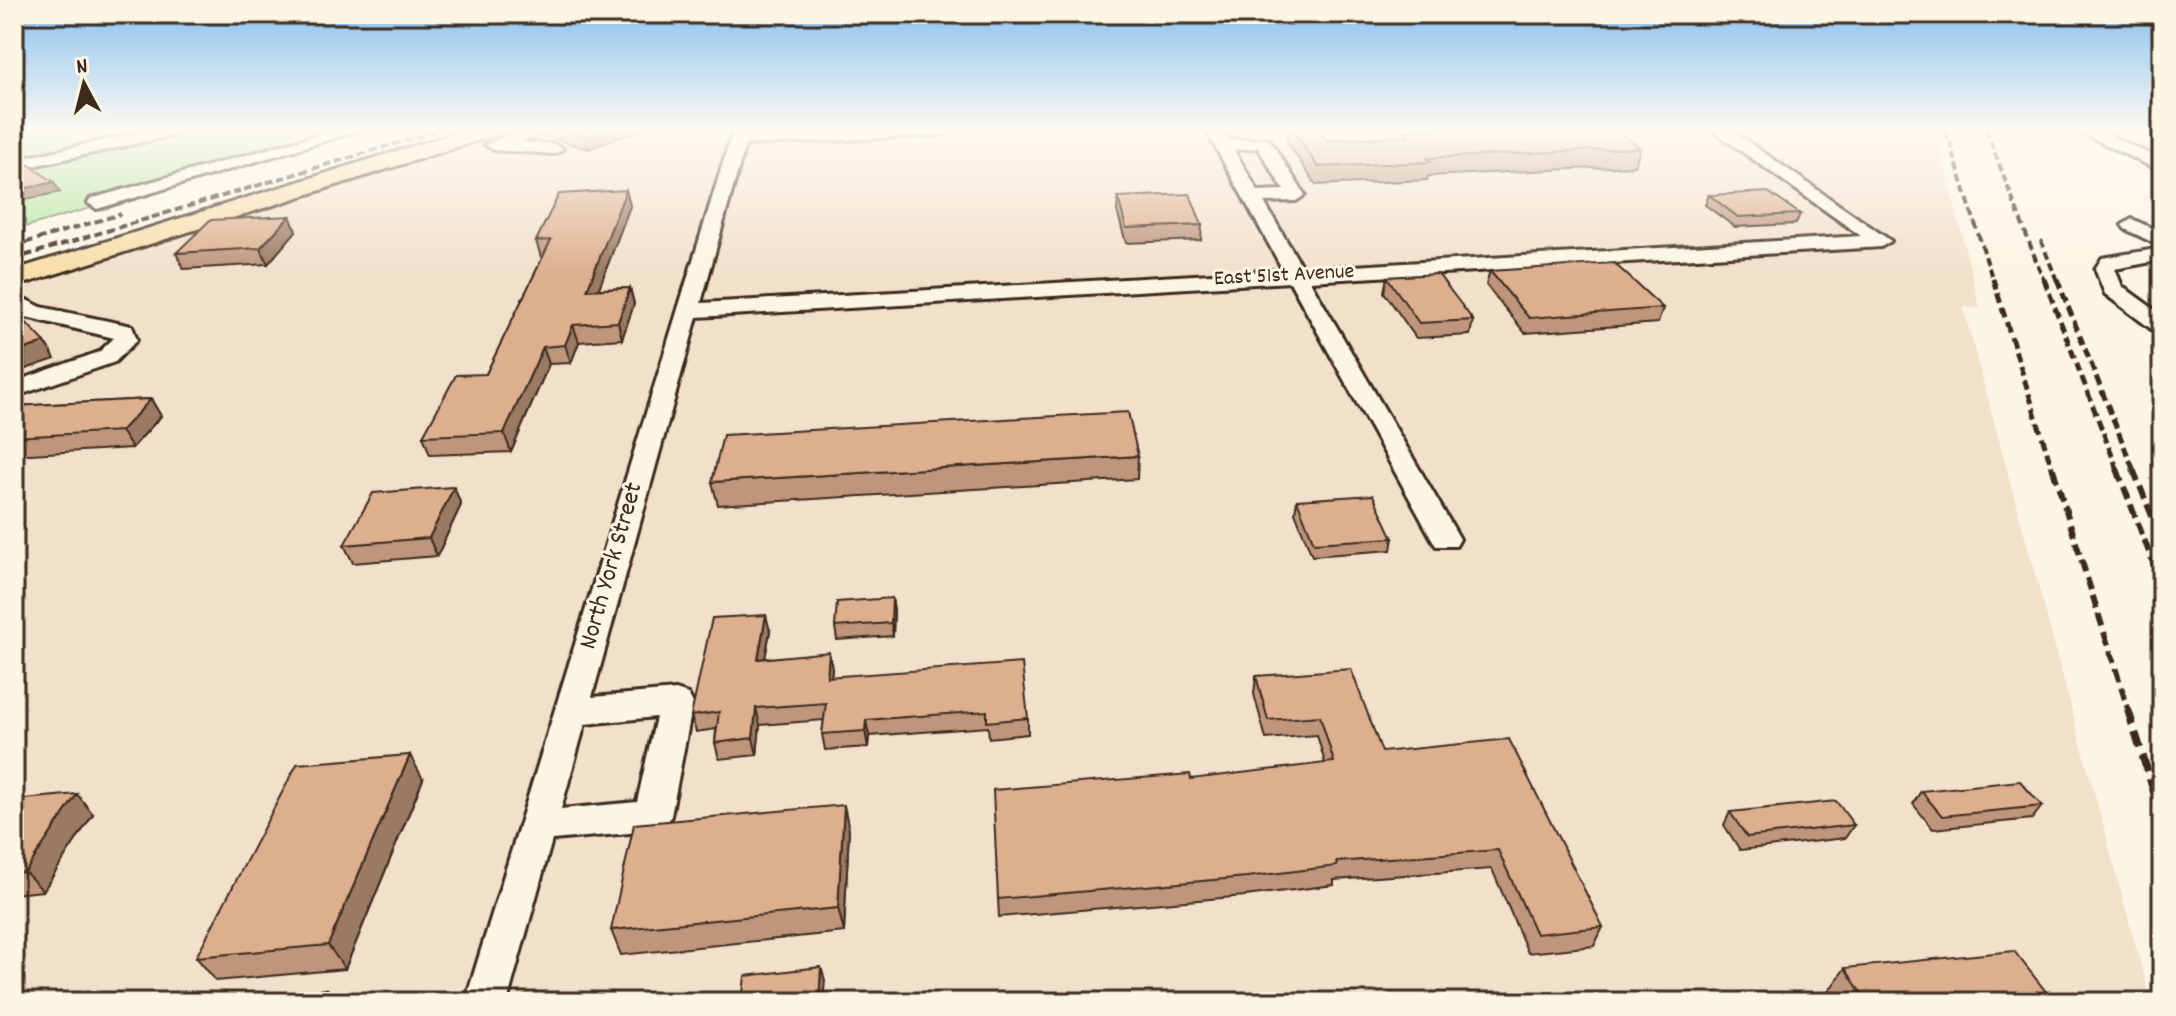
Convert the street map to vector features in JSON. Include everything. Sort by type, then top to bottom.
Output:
[{"type":"main road","points":[[14,279],[336,177]]},
{"type":"street","points":[[97,203],[187,177]]},
{"type":"street","name":"North York Street","points":[[486,1002],[726,177]]},
{"type":"street","points":[[1240,177],[1446,539]]},
{"type":"street","points":[[1250,197],[1296,195],[1285,177]]},
{"type":"street","name":"East 51st Avenue","points":[[686,311],[1881,241],[1789,177]]},
{"type":"street","points":[[2162,224],[2132,225],[2162,241]]},
{"type":"street","points":[[2162,254],[2121,258],[2109,262],[2105,269],[2113,289],[2162,326]]},
{"type":"street","points":[[14,301],[34,312],[124,331],[126,340],[107,357],[14,390]]},
{"type":"street","points":[[537,826],[652,816],[676,703],[570,712]]},
{"type":"shaded area","points":[[363,177],[1948,177],[1980,308],[1963,307],[2151,1002],[14,1002],[14,287]]},
{"type":"green space","points":[[14,177],[198,177],[14,230]]},
{"type":"building","points":[[14,177],[47,177],[54,182],[14,191]]},
{"type":"building","points":[[626,190],[587,290],[630,288],[618,322],[573,325],[565,345],[543,347],[504,433],[423,436],[456,375],[486,374],[551,240],[536,241],[559,194]]},
{"type":"building","points":[[1768,192],[1800,214],[1738,217],[1709,195]]},
{"type":"building","points":[[1190,194],[1202,225],[1126,228],[1118,197]]},
{"type":"building","points":[[290,216],[260,248],[176,253],[210,220]]},
{"type":"building","points":[[1614,263],[1663,308],[1529,318],[1490,271]]},
{"type":"building","points":[[1438,274],[1473,320],[1419,323],[1387,277]]},
{"type":"building","points":[[14,310],[45,342],[14,353]]},
{"type":"building","points":[[151,399],[121,431],[14,437],[14,406]]},
{"type":"building","points":[[1128,412],[1138,456],[712,482],[723,435]]},
{"type":"building","points":[[454,487],[429,538],[344,545],[373,493]]},
{"type":"building","points":[[1373,495],[1393,538],[1314,543],[1297,500]]},
{"type":"building","points":[[892,598],[891,623],[835,627],[837,602]]},
{"type":"building","points":[[766,615],[758,659],[829,652],[827,677],[1022,663],[1028,718],[987,722],[987,711],[866,720],[865,731],[822,734],[826,703],[756,708],[753,738],[715,743],[719,712],[691,716],[712,618]]},
{"type":"building","points":[[1351,669],[1382,752],[1509,739],[1603,927],[1536,934],[1498,850],[1336,862],[1337,866],[1247,877],[998,899],[993,790],[1190,774],[1191,779],[1334,762],[1320,716],[1268,720],[1256,676]]},
{"type":"building","points":[[410,755],[328,945],[196,957],[297,764]]},
{"type":"building","points":[[2020,781],[2042,806],[1942,816],[1921,791]]},
{"type":"building","points":[[77,794],[25,872],[14,873],[14,800]]},
{"type":"building","points":[[1836,801],[1854,825],[1747,837],[1730,812]]},
{"type":"building","points":[[844,805],[838,908],[611,930],[634,824]]},
{"type":"building","points":[[2014,951],[2054,1002],[1867,1002],[1845,968]]},
{"type":"building","points":[[821,967],[819,1002],[742,1002],[745,976]]},
{"type":"building","points":[[327,989],[322,1002],[227,1002]]},
{"type":"building","points":[[1636,996],[1639,1002],[1600,1002]]},
{"type":"railway","points":[[14,259],[284,177]]},
{"type":"railway","points":[[1961,177],[1993,281]]},
{"type":"railway","points":[[2004,177],[2044,281]]},
{"type":"railway","points":[[14,246],[121,214]]},
{"type":"railway","points":[[2041,240],[2057,281]]},
{"type":"railway","points":[[1993,279],[2053,471]]},
{"type":"railway","points":[[2044,279],[2118,471]]},
{"type":"railway","points":[[2057,279],[2134,471]]},
{"type":"railway","points":[[2053,469],[2129,712]]},
{"type":"railway","points":[[2117,469],[2162,586]]},
{"type":"railway","points":[[2133,469],[2162,541]]},
{"type":"railway","points":[[2128,710],[2162,817]]}]
